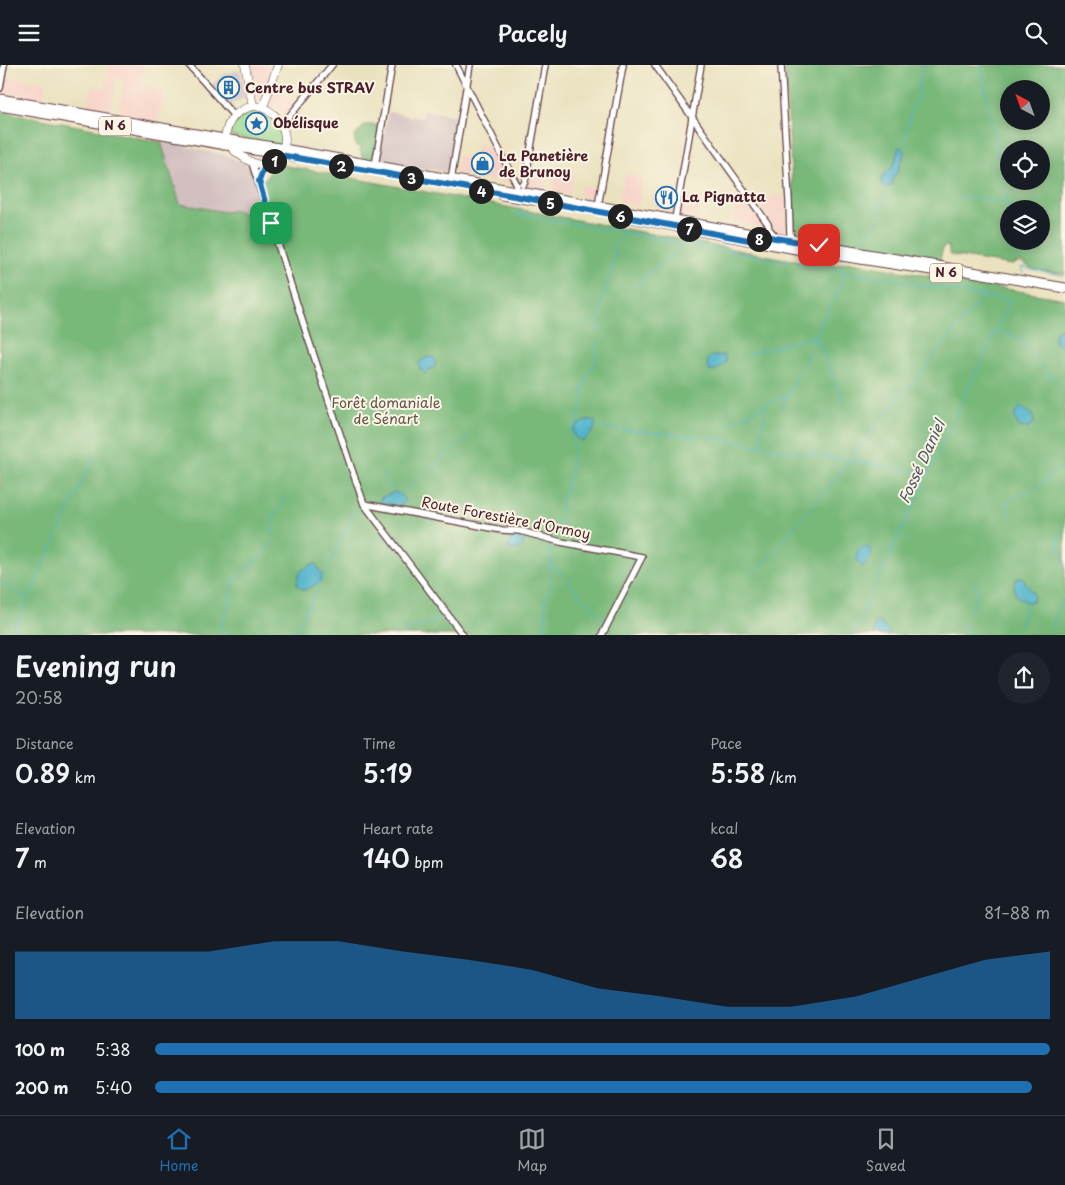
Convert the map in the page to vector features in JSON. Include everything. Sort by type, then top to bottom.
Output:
[{"type":"main road","points":[[245,65],[253,106]]},
{"type":"main road","points":[[263,107],[278,65]]},
{"type":"main road","name":"N 6","points":[[0,99],[227,143],[450,179],[519,188],[598,206],[675,219],[759,238],[796,249],[943,272],[1065,294]]},
{"type":"main road","name":"N 6","points":[[0,106],[194,140],[227,143]]},
{"type":"main road","points":[[253,106],[263,107],[272,113],[282,123],[285,133],[282,152],[278,159],[268,164],[259,165],[252,163],[227,143],[227,128],[234,116],[239,111],[253,106]]},
{"type":"main road","points":[[194,140],[200,145],[239,154]]},
{"type":"main road","name":"N 6","points":[[282,152],[531,199],[759,238],[777,238],[1065,288]]},
{"type":"street","points":[[0,88],[4,65]]},
{"type":"street","points":[[190,65],[234,116]]},
{"type":"street","points":[[282,123],[332,65]]},
{"type":"street","points":[[375,166],[392,65]]},
{"type":"street","points":[[456,65],[519,188],[524,182],[545,65]]},
{"type":"street","points":[[450,179],[470,65]]},
{"type":"street","points":[[598,206],[623,65]]},
{"type":"street","points":[[655,65],[777,238]]},
{"type":"street","points":[[675,219],[701,65]]},
{"type":"street","points":[[781,65],[791,241],[796,249]]},
{"type":"street","points":[[252,163],[364,504],[463,635]]},
{"type":"street","points":[[259,181],[262,172],[268,164]]},
{"type":"street","points":[[759,238],[768,225]]},
{"type":"street","name":"Route Forestière d'Ormoy","points":[[364,504],[502,530],[520,531],[560,542],[642,557],[602,635]]},
{"type":"shaded area","points":[[109,65],[144,65],[141,86],[165,91],[159,121],[118,114],[124,79],[116,78],[110,113],[88,108],[92,85],[105,88]]},
{"type":"shaded area","points":[[251,65],[275,65],[262,100],[259,99]]},
{"type":"shaded area","name":"Centre bus STRAV","points":[[240,70],[246,97],[230,105],[212,85],[224,74]]},
{"type":"shaded area","points":[[6,77],[46,83],[42,100],[3,92]]},
{"type":"shaded area","points":[[273,91],[285,95],[295,104],[284,116],[268,105]]},
{"type":"shaded area","points":[[301,107],[303,108],[299,114],[305,118],[297,128],[291,131],[288,122]]},
{"type":"shaded area","points":[[423,110],[458,116],[449,171],[379,162],[388,112],[422,118]]},
{"type":"shaded area","points":[[161,142],[225,155],[249,166],[268,222],[235,210],[225,212],[180,204]]},
{"type":"shaded area","points":[[476,145],[495,148],[512,181],[510,184],[455,173],[458,156],[474,158]]},
{"type":"shaded area","points":[[558,164],[574,166],[570,194],[553,191]]},
{"type":"shaded area","points":[[625,174],[643,176],[638,206],[619,202]]},
{"type":"shaded area","points":[[529,175],[547,179],[545,189],[530,187],[528,184]]},
{"type":"shaded area","points":[[581,185],[598,188],[597,197],[594,199],[579,196]]},
{"type":"shaded area","points":[[659,189],[676,192],[674,209],[671,212],[655,209]]},
{"type":"shaded area","points":[[739,192],[763,224],[763,228],[733,222]]},
{"type":"shaded area","points":[[682,194],[701,198],[697,216],[680,212]]},
{"type":"shaded area","points":[[785,196],[787,233],[778,232],[758,205],[770,197]]},
{"type":"green space","points":[[785,65],[1065,65],[1065,274],[1032,269],[1020,261],[1012,265],[950,255],[948,246],[943,247],[940,260],[795,234]]},
{"type":"green space","name":"Forêt domaniale de Sénart","points":[[0,111],[161,142],[180,204],[225,212],[235,210],[267,222],[254,179],[265,179],[276,164],[786,259],[837,265],[847,262],[1065,299],[1065,635],[0,635]]},
{"type":"green space","points":[[250,111],[259,111],[270,115],[280,126],[282,143],[280,145],[231,136],[231,128],[235,121]]},
{"type":"green space","points":[[365,125],[377,125],[380,134],[376,152],[371,161],[362,158],[360,147],[356,146],[354,137]]},
{"type":"water","points":[[899,147],[905,153],[899,170],[893,178],[892,185],[884,187],[881,183],[882,177],[893,167]]},
{"type":"water","points":[[1063,326],[1065,327],[1065,348],[1054,341],[1056,333]]},
{"type":"water","points":[[724,355],[726,362],[716,371],[709,371],[707,360],[712,356]]},
{"type":"water","points":[[427,357],[433,357],[436,361],[435,366],[425,374],[419,367],[419,362]]},
{"type":"water","points":[[1022,407],[1033,415],[1034,423],[1027,428],[1020,427],[1015,419],[1016,412]]},
{"type":"water","points":[[595,421],[595,424],[590,435],[583,441],[576,438],[573,430],[581,423]]},
{"type":"water","points":[[395,492],[402,496],[405,501],[399,506],[380,502],[380,498]]},
{"type":"water","points":[[516,537],[524,540],[522,546],[518,550],[509,549],[508,546],[511,539]]},
{"type":"water","points":[[866,547],[872,552],[871,557],[863,567],[857,561],[857,553],[860,548]]},
{"type":"water","points":[[315,563],[322,575],[320,582],[304,590],[297,585],[300,573]]},
{"type":"water","points":[[1019,577],[1023,577],[1034,596],[1032,601],[1028,603],[1016,596],[1014,583]]},
{"type":"water","points":[[876,621],[881,623],[890,635],[873,635]]},
{"type":"waterway","points":[[902,148],[912,109],[919,97],[918,84],[925,65]]},
{"type":"waterway","name":"Fossé Daniel","points":[[980,65],[1007,200]]},
{"type":"waterway","points":[[858,245],[878,223],[887,187]]},
{"type":"waterway","points":[[958,197],[1000,200]]},
{"type":"waterway","points":[[514,213],[789,262]]},
{"type":"waterway","points":[[552,536],[558,525],[563,508],[562,496],[571,473],[573,455],[571,431],[580,415],[584,399],[581,396],[583,387],[592,367],[597,361],[596,352],[599,335],[596,321],[602,309],[602,301],[614,263],[615,250],[613,247],[621,237],[622,232]]},
{"type":"waterway","points":[[635,287],[685,243]]},
{"type":"waterway","name":"Fossé Daniel","points":[[1018,250],[1023,273]]},
{"type":"waterway","points":[[795,263],[1009,300]]},
{"type":"waterway","points":[[1021,267],[1065,276]]},
{"type":"waterway","points":[[782,408],[846,273]]},
{"type":"waterway","points":[[753,574],[771,556],[900,396],[907,390],[978,302],[980,295]]},
{"type":"waterway","name":"Fossé Daniel","points":[[852,635],[1011,298]]},
{"type":"waterway","points":[[997,330],[1018,338],[1065,392]]},
{"type":"waterway","points":[[748,354],[816,336],[844,401]]},
{"type":"waterway","points":[[724,426],[788,394]]},
{"type":"waterway","points":[[761,445],[765,407]]},
{"type":"waterway","points":[[596,427],[700,437]]},
{"type":"waterway","points":[[399,495],[468,437]]},
{"type":"waterway","points":[[706,437],[927,473]]},
{"type":"waterway","points":[[11,635],[93,459]]},
{"type":"waterway","points":[[1010,519],[1008,501],[1040,485],[1065,464]]},
{"type":"waterway","points":[[382,473],[395,492]]},
{"type":"waterway","points":[[224,635],[221,624],[238,575],[258,559],[274,540],[272,530],[275,523],[273,517],[280,509],[284,496]]},
{"type":"waterway","points":[[294,635],[357,509]]},
{"type":"waterway","points":[[1065,533],[1058,535],[1057,539],[1065,566]]},
{"type":"waterway","points":[[544,635],[546,619],[545,599],[551,585],[549,568],[551,542]]},
{"type":"waterway","points":[[623,587],[636,564],[633,559]]},
{"type":"waterway","points":[[551,562],[605,622]]},
{"type":"waterway","points":[[969,615],[978,593],[975,582]]},
{"type":"waterway","points":[[0,583],[27,599]]},
{"type":"waterway","points":[[1052,631],[1060,604],[1065,596]]},
{"type":"waterway","points":[[1020,626],[1026,602]]},
{"type":"waterway","points":[[404,635],[414,627],[425,625],[438,619]]},
{"type":"waterway","points":[[962,635],[966,621]]},
{"type":"waterway","points":[[17,623],[22,635]]},
{"type":"waterway","points":[[716,635],[720,631]]},
{"type":"waterway","points":[[1018,635],[1019,631]]},
{"type":"place","name":"Centre bus STRAV","points":[[229,88]]},
{"type":"place","name":"Obélisque","points":[[257,123]]},
{"type":"place","name":"La Panetière de Brunoy","points":[[483,164]]},
{"type":"place","name":"La Pignatta","points":[[666,197]]},
{"type":"route","points":[[271,223],[259,181],[264,168],[278,159],[280,155],[531,199],[754,241],[763,236],[819,245]]}]
